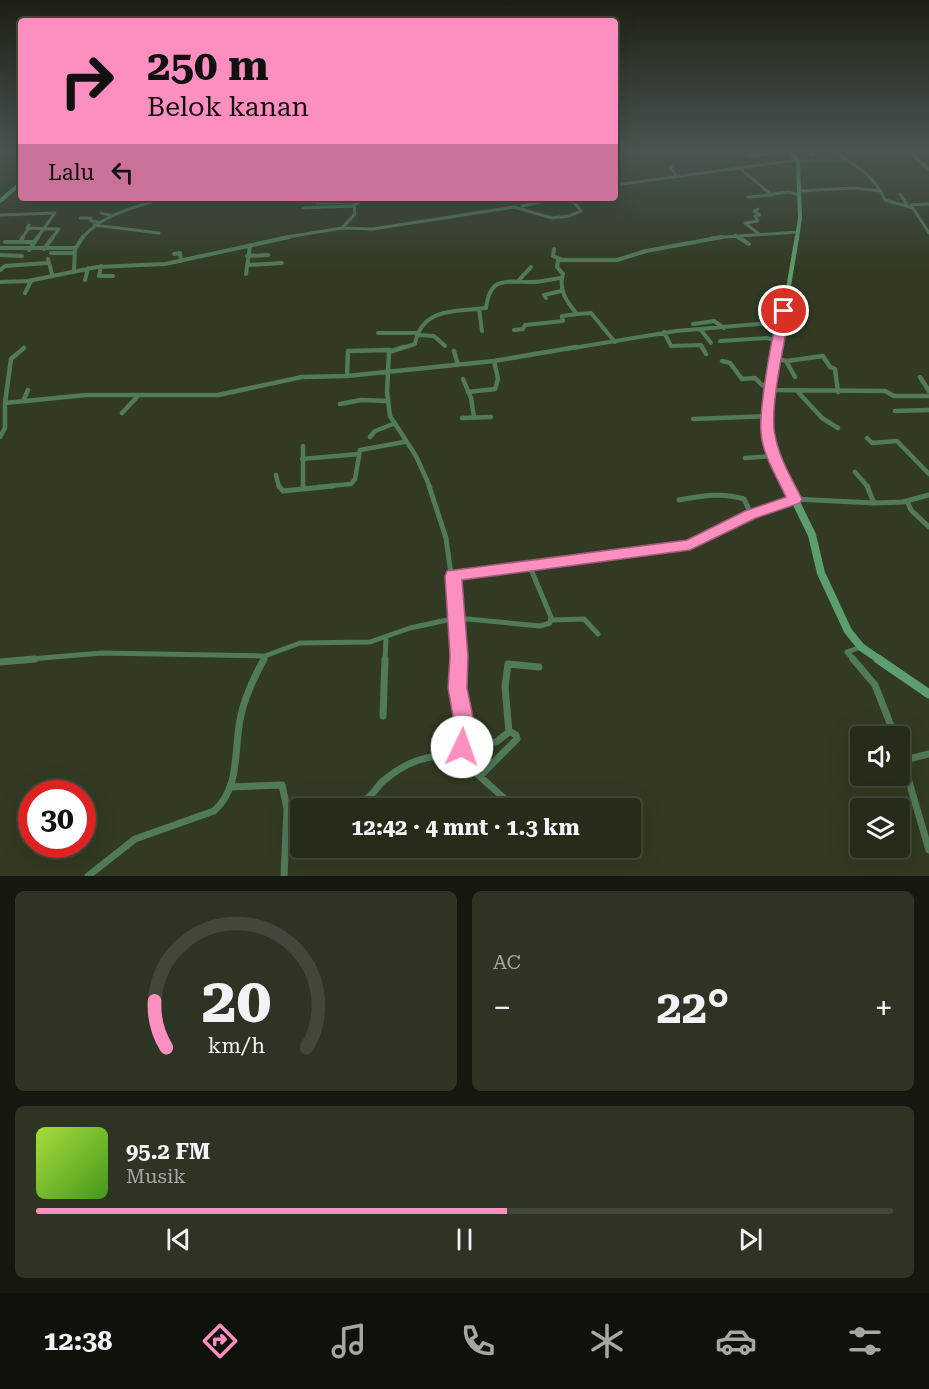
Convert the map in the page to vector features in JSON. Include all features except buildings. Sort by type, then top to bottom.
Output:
[{"type":"street","points":[[0,201],[14,190]]},
{"type":"street","points":[[765,190],[772,194]]},
{"type":"street","points":[[799,190],[798,232],[771,388],[767,433],[774,456],[812,535],[821,573],[848,631],[861,647],[929,694]]},
{"type":"street","points":[[748,197],[831,190]]},
{"type":"street","points":[[870,190],[881,191],[885,200],[914,208],[929,233]]},
{"type":"street","points":[[900,194],[907,205]]},
{"type":"street","points":[[74,270],[75,250],[94,225],[156,201]]},
{"type":"street","points":[[0,282],[31,281],[52,274],[101,266],[165,264],[286,237],[342,228],[364,230],[519,207],[545,201]]},
{"type":"street","points":[[519,207],[542,217],[557,218],[581,211],[573,201]]},
{"type":"street","points":[[317,203],[358,202]]},
{"type":"street","points":[[303,208],[354,206],[358,202]]},
{"type":"street","points":[[901,205],[929,204]]},
{"type":"street","points":[[342,228],[355,214],[354,206]]},
{"type":"street","points":[[37,214],[40,208]]},
{"type":"street","points":[[758,209],[754,211],[760,215],[755,216],[758,221],[745,223],[759,234]]},
{"type":"street","points":[[0,215],[55,213],[29,250]]},
{"type":"street","points":[[102,213],[116,215]]},
{"type":"street","points":[[80,219],[91,219],[91,221],[98,222]]},
{"type":"street","points":[[94,225],[126,227],[159,233]]},
{"type":"street","points":[[923,226],[929,226]]},
{"type":"street","points":[[20,242],[29,227],[59,229],[44,249]]},
{"type":"street","points":[[554,249],[553,256],[560,259],[620,260],[649,250],[735,235],[798,232]]},
{"type":"street","points":[[735,235],[749,244]]},
{"type":"street","points":[[0,248],[6,241],[35,242]]},
{"type":"street","points":[[246,274],[250,246]]},
{"type":"street","points":[[0,248],[75,250]]},
{"type":"street","points":[[51,253],[75,250]]},
{"type":"street","points":[[602,252],[604,260]]},
{"type":"street","points":[[174,254],[181,254],[181,261]]},
{"type":"street","points":[[0,255],[22,255]]},
{"type":"street","points":[[247,256],[268,255]]},
{"type":"street","points":[[165,264],[166,256]]},
{"type":"street","points":[[560,259],[557,262],[563,274],[561,291],[578,314]]},
{"type":"street","points":[[0,270],[5,266],[47,261],[52,274]]},
{"type":"street","points":[[248,265],[282,263]]},
{"type":"street","points":[[268,269],[271,264]]},
{"type":"street","points":[[101,266],[99,276],[113,276]]},
{"type":"street","points":[[519,279],[531,267]]},
{"type":"street","points":[[85,280],[88,268]]},
{"type":"street","points":[[347,376],[348,351],[390,350],[415,344],[418,329],[433,315],[487,308],[488,295],[494,285],[519,279],[533,282],[561,278]]},
{"type":"street","points":[[25,293],[31,281]]},
{"type":"street","points":[[546,298],[544,295],[561,291]]},
{"type":"street","points":[[479,309],[482,331]]},
{"type":"street","points":[[514,330],[523,329],[525,325],[563,321],[562,316],[590,312],[615,342]]},
{"type":"street","points":[[693,324],[714,321],[724,328]]},
{"type":"street","points":[[5,403],[24,399],[107,395],[211,396],[299,378],[347,376],[494,361],[664,332],[783,322]]},
{"type":"street","points":[[701,330],[711,343]]},
{"type":"street","points":[[664,332],[671,346],[701,345],[706,354]]},
{"type":"street","points":[[378,333],[434,336],[445,346]]},
{"type":"street","points":[[720,341],[767,338],[779,341]]},
{"type":"street","points":[[0,436],[5,428],[5,403],[2,393],[9,367],[12,357],[24,348]]},
{"type":"street","points":[[390,350],[387,401],[393,424],[419,460],[437,510],[453,576],[459,656],[457,688],[465,727],[462,747],[457,756]]},
{"type":"street","points":[[454,351],[458,365]]},
{"type":"street","points":[[777,359],[786,361],[824,357],[830,367],[836,369],[838,392]]},
{"type":"street","points":[[468,392],[495,389],[498,379],[494,361]]},
{"type":"street","points":[[722,361],[730,363],[742,378],[755,378],[762,385],[771,388],[798,392],[885,391],[894,396],[929,396]]},
{"type":"street","points":[[786,361],[795,377]]},
{"type":"street","points":[[0,368],[9,367]]},
{"type":"street","points":[[920,377],[929,392]]},
{"type":"street","points":[[463,379],[474,417]]},
{"type":"street","points":[[24,399],[28,390]]},
{"type":"street","points":[[798,392],[815,408],[826,424],[838,428]]},
{"type":"street","points":[[122,413],[137,396]]},
{"type":"street","points":[[340,404],[361,400],[387,401]]},
{"type":"street","points":[[894,411],[929,410]]},
{"type":"street","points":[[693,419],[770,416]]},
{"type":"street","points":[[462,418],[491,417]]},
{"type":"street","points":[[370,437],[375,431],[393,424]]},
{"type":"street","points":[[867,438],[872,443],[897,441],[929,474]]},
{"type":"street","points":[[276,475],[281,490],[354,483],[359,454],[363,449],[404,442]]},
{"type":"street","points":[[303,446],[303,489]]},
{"type":"street","points":[[302,459],[359,454]]},
{"type":"street","points":[[745,458],[774,456]]},
{"type":"street","points":[[855,472],[867,486],[874,503]]},
{"type":"street","points":[[679,500],[715,494],[733,495],[744,499],[751,514]]},
{"type":"street","points":[[453,576],[690,545],[751,514],[795,499],[874,503],[907,501],[929,495]]},
{"type":"street","points":[[907,501],[911,510],[929,527]]},
{"type":"street","points":[[530,567],[552,620]]},
{"type":"street","points":[[0,662],[102,653],[265,656],[296,644],[361,643],[386,638],[410,628],[457,618],[540,626],[552,620],[584,619],[598,634]]},
{"type":"street","points":[[383,716],[386,638]]},
{"type":"street","points":[[861,647],[847,652],[875,685],[891,726]]},
{"type":"street","points":[[88,876],[129,842],[220,808],[226,800],[230,787],[242,711],[265,656]]},
{"type":"street","points":[[509,731],[505,687],[507,665],[539,667]]},
{"type":"street","points":[[462,747],[496,742],[509,731]]},
{"type":"street","points":[[480,776],[517,739],[516,735],[509,731]]},
{"type":"street","points":[[910,759],[929,754]]},
{"type":"street","points":[[287,809],[363,801],[373,796],[381,783],[417,758],[429,755],[457,756],[504,798]]},
{"type":"street","points":[[910,782],[929,850]]},
{"type":"street","points":[[230,787],[282,785],[287,809],[284,876]]},
{"type":"route","points":[[462,747],[465,727],[457,688],[459,656],[453,576],[690,545],[751,514],[795,499],[778,466],[767,433],[770,416],[769,403],[784,311]]}]
